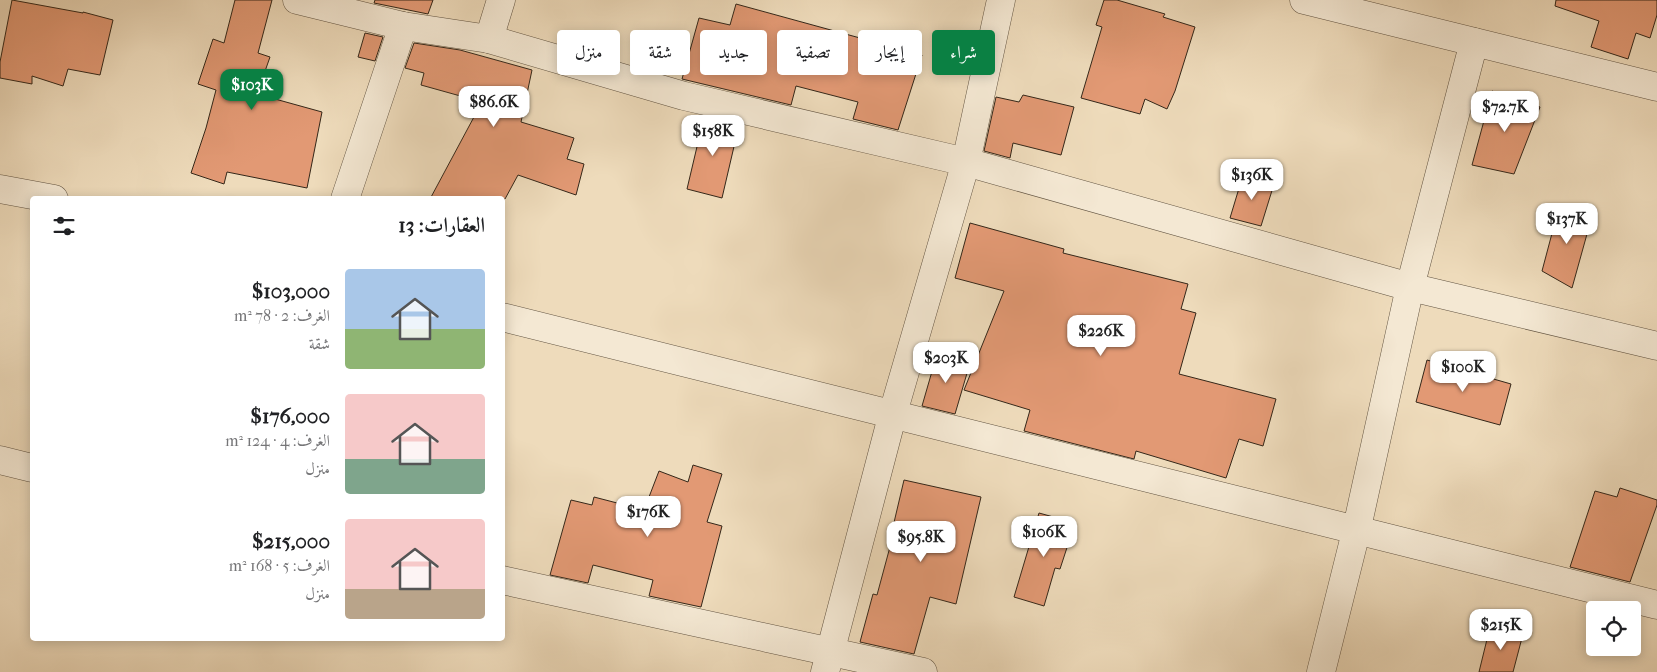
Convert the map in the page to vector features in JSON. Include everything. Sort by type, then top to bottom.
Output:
[{"type":"street","points":[[297,0],[402,26],[489,39],[684,96],[966,162],[1410,287],[1657,346]]},
{"type":"street","points":[[489,39],[501,0]]},
{"type":"street","points":[[828,661],[892,414],[966,162],[1001,0]]},
{"type":"street","points":[[1305,0],[1657,87]]},
{"type":"street","points":[[346,196],[402,26]]},
{"type":"street","points":[[1321,672],[1356,532],[1410,287],[1474,42]]},
{"type":"street","points":[[0,189],[38,196]]},
{"type":"street","points":[[505,318],[1356,532],[1657,605]]},
{"type":"street","points":[[0,460],[30,468]]},
{"type":"street","points":[[505,581],[828,661],[924,672]]},
{"type":"building","points":[[12,0],[83,12],[113,20],[100,75],[68,69],[63,86],[32,76],[32,84],[0,78],[0,62]]},
{"type":"building","points":[[235,0],[272,0],[258,53],[270,57],[257,94],[322,112],[307,188],[227,172],[224,184],[191,173],[216,90],[198,84],[213,39],[224,43]]},
{"type":"building","points":[[375,0],[433,0],[428,14],[374,3]]},
{"type":"building","points":[[1104,0],[1117,0],[1165,14],[1163,17],[1195,27],[1175,91],[1167,109],[1145,99],[1140,114],[1081,98],[1102,27],[1096,25]]},
{"type":"building","points":[[1556,0],[1657,0],[1657,15],[1650,38],[1636,33],[1628,59],[1591,47],[1599,21],[1555,6]]},
{"type":"building","points":[[736,4],[831,30],[777,30],[777,75],[848,75],[848,35],[858,37],[858,75],[916,75],[898,130],[853,119],[858,102],[796,86],[791,105],[682,79],[683,75],[690,75],[690,50],[699,18],[730,25]]},
{"type":"building","points":[[365,33],[383,37],[375,61],[358,57]]},
{"type":"building","points":[[414,43],[460,50],[532,70],[521,122],[574,138],[567,159],[584,164],[576,195],[518,175],[505,199],[505,196],[432,196],[482,102],[421,85],[424,73],[405,68]]},
{"type":"building","points":[[1492,91],[1540,107],[1514,174],[1472,165]]},
{"type":"building","points":[[1023,95],[1074,107],[1061,155],[1013,143],[1010,158],[984,151],[996,97],[1019,102]]},
{"type":"building","points":[[704,117],[739,125],[722,198],[687,189]]},
{"type":"building","points":[[1243,175],[1274,184],[1261,226],[1230,218]]},
{"type":"building","points":[[1559,207],[1592,216],[1572,288],[1542,271]]},
{"type":"building","points":[[970,223],[1064,249],[1063,253],[1188,284],[1181,309],[1196,313],[1179,374],[1276,399],[1263,446],[1239,439],[1226,478],[1136,451],[1134,459],[1024,431],[1030,410],[964,390],[1004,291],[955,278]]},
{"type":"building","points":[[937,354],[970,363],[955,414],[922,406]]},
{"type":"building","points":[[1427,360],[1511,384],[1500,425],[1416,402]]},
{"type":"building","points":[[693,465],[722,474],[707,522],[722,526],[701,607],[649,596],[653,580],[593,565],[588,583],[550,575],[571,500],[592,505],[594,497],[644,510],[659,471],[688,482]]},
{"type":"building","points":[[904,480],[981,497],[956,604],[930,597],[914,654],[860,642],[873,594],[877,595],[894,532],[892,531]]},
{"type":"building","points":[[1620,488],[1657,500],[1657,505],[1630,582],[1570,567],[1595,491],[1617,497]]},
{"type":"building","points":[[1039,513],[1075,523],[1060,569],[1055,568],[1044,606],[1014,597]]},
{"type":"building","points":[[1490,627],[1523,634],[1513,672],[1479,672]]}]
